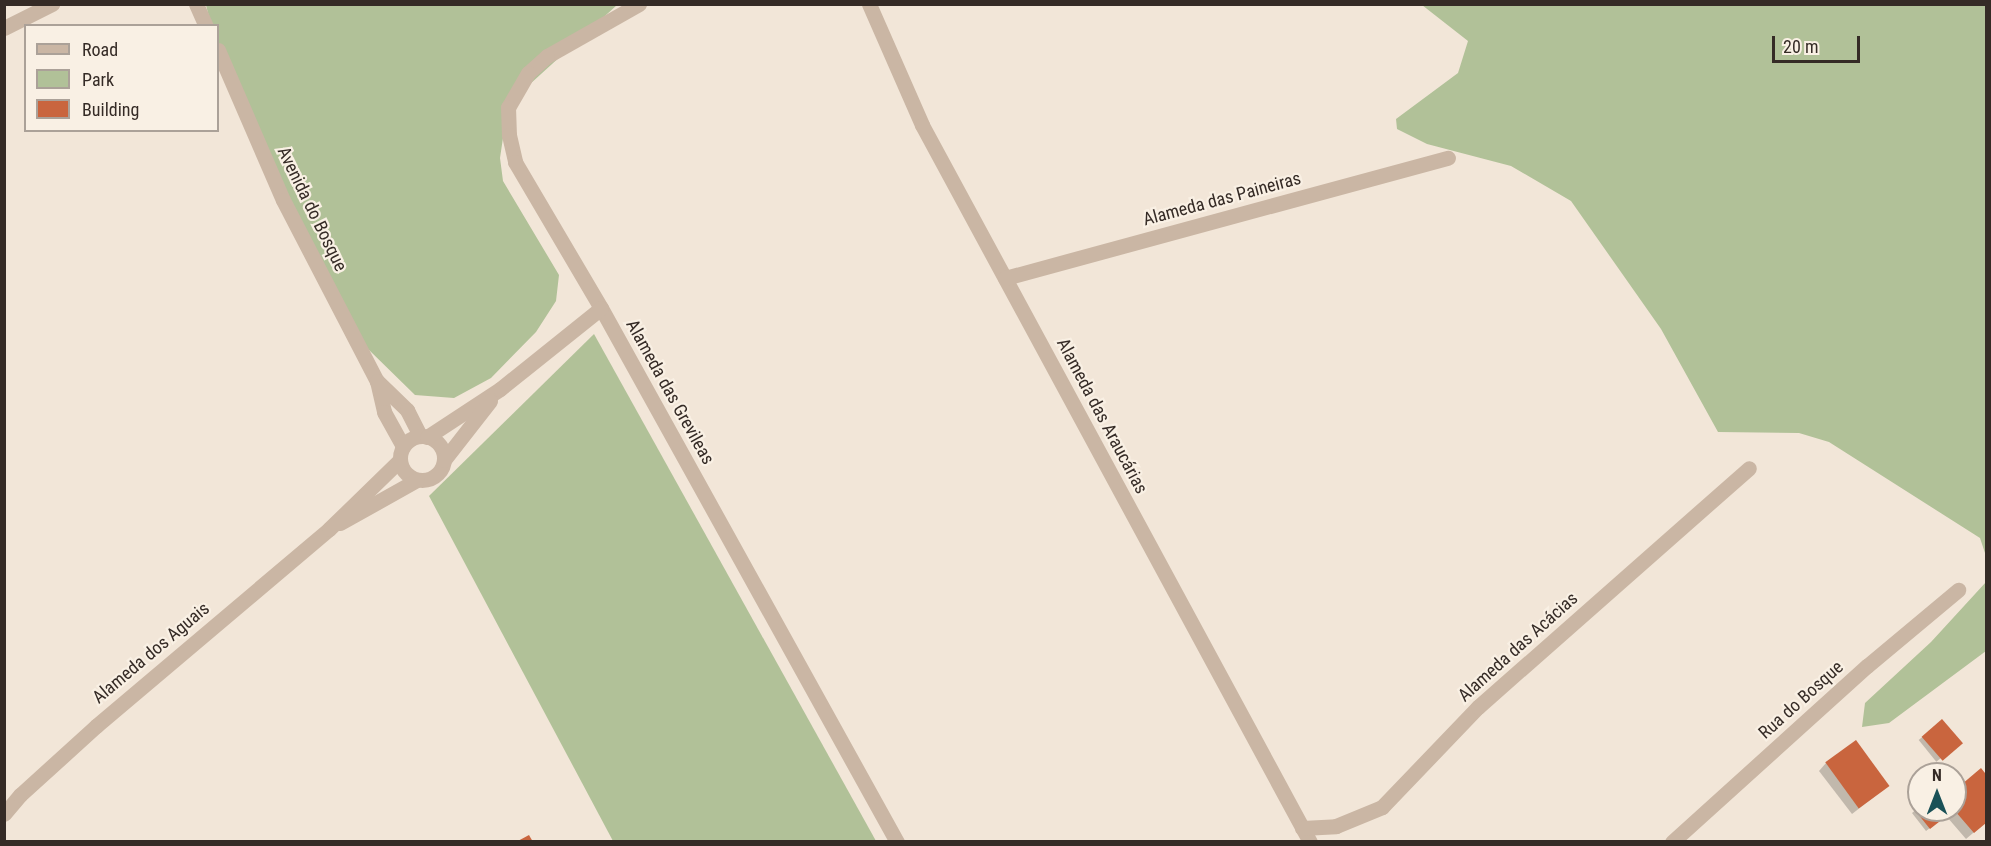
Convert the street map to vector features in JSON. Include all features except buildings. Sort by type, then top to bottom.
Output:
[{"type":"street","points":[[4,28],[52,4]]},
{"type":"street","points":[[196,4],[205,24]]},
{"type":"street","name":"Alameda das Grevileas","points":[[639,4],[547,56],[528,73],[508,107],[509,135],[515,162],[601,308],[897,842]]},
{"type":"street","name":"Alameda das Araucárias","points":[[869,4],[922,125],[1306,835]]},
{"type":"street","name":"Avenida do Bosque","points":[[219,52],[283,200],[377,381],[384,412],[401,454]]},
{"type":"street","name":"Alameda das Paineiras","points":[[1005,278],[1448,158]]},
{"type":"street","points":[[500,389],[432,478],[417,480],[402,469],[401,454],[424,436],[500,389],[601,308]]},
{"type":"street","name":"Avenida do Bosque","points":[[377,381],[407,410],[424,436]]},
{"type":"street","points":[[424,436],[440,445],[444,460]]},
{"type":"street","name":"Alameda dos Aguais","points":[[4,814],[20,795],[96,726],[329,529],[401,454]]},
{"type":"street","name":"Alameda das Acácias","points":[[1306,835],[1363,817],[1382,807],[1478,707],[1749,468]]},
{"type":"street","name":"Alameda dos Aguais","points":[[329,529],[417,480]]},
{"type":"street","name":"Rua do Bosque","points":[[1672,842],[1868,666],[1958,590]]},
{"type":"green space","points":[[206,5],[617,5],[508,104],[500,158],[503,181],[559,275],[556,301],[536,332],[491,378],[454,398],[415,395],[368,349],[321,261],[219,56],[219,24],[211,24]]},
{"type":"green space","points":[[1422,5],[1986,5],[1986,556],[1980,538],[1829,442],[1799,433],[1718,432],[1661,329],[1571,201],[1511,166],[1427,144],[1397,129],[1396,119],[1458,73],[1468,41]]},
{"type":"green space","points":[[594,334],[876,841],[613,841],[429,496]]},
{"type":"green space","points":[[1986,582],[1986,651],[1889,723],[1862,727],[1865,703],[1931,642]]}]
